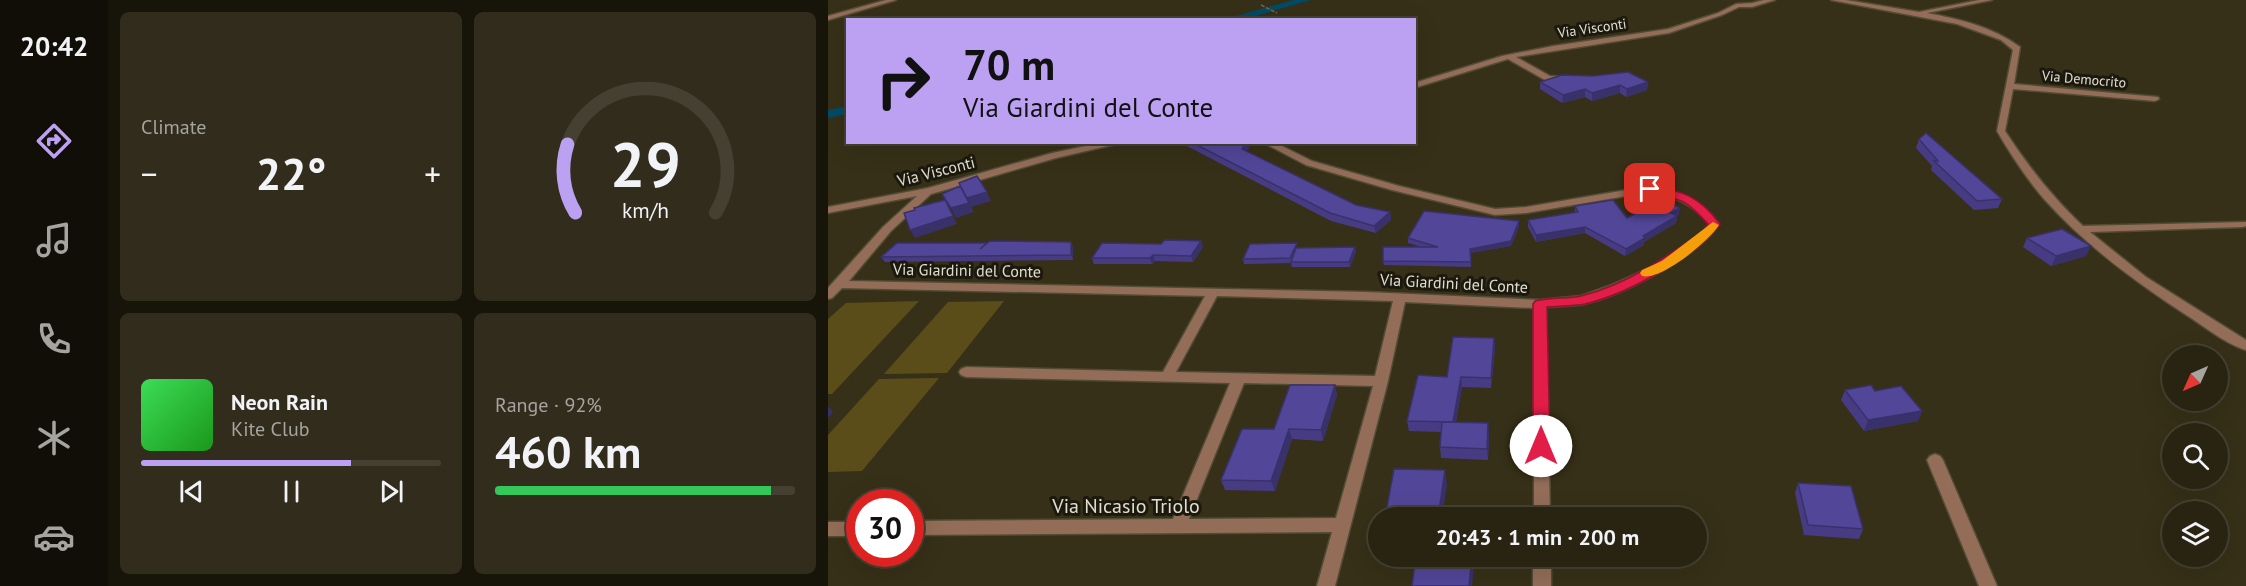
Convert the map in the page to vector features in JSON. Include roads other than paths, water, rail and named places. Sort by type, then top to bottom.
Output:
[{"type":"street","points":[[828,18],[893,0]]},
{"type":"street","name":"Via Visconti","points":[[1416,85],[1510,57],[1553,48],[1669,31],[1720,14],[1733,6],[1752,5],[1772,0]]},
{"type":"street","points":[[1834,0],[1962,23],[2007,39],[2017,49],[2001,130],[2030,178],[2119,264],[2246,346]]},
{"type":"street","points":[[1912,13],[1989,0]]},
{"type":"street","points":[[1510,57],[1548,78],[1574,79]]},
{"type":"street","name":"Via Democrito","points":[[2011,86],[2155,99]]},
{"type":"street","name":"Via Visconti","points":[[828,210],[929,191],[1055,155],[1111,144]]},
{"type":"street","name":"Via Giardini del Conte","points":[[840,284],[1400,297],[1540,304],[1583,300],[1613,289],[1667,264],[1708,233],[1714,224],[1696,203],[1671,192],[1650,189],[1526,210],[1495,212],[1396,188],[1309,163],[1270,144]]},
{"type":"street","points":[[828,295],[911,204],[929,191]]},
{"type":"street","points":[[2081,228],[2243,224]]},
{"type":"street","points":[[1167,376],[1213,292]]},
{"type":"street","points":[[1326,586],[1381,381],[1400,297]]},
{"type":"street","points":[[1540,304],[1542,507]]},
{"type":"street","points":[[966,372],[1381,381]]},
{"type":"street","points":[[1178,526],[1239,378]]},
{"type":"street","points":[[1935,460],[1988,586]]},
{"type":"street","name":"Via Nicasio Triolo","points":[[924,528],[1343,525]]},
{"type":"street","points":[[828,529],[846,529]]},
{"type":"street","points":[[1542,567],[1542,586]]},
{"type":"waterway","points":[[1234,18],[1306,0]]},
{"type":"waterway","points":[[828,114],[846,110]]}]
